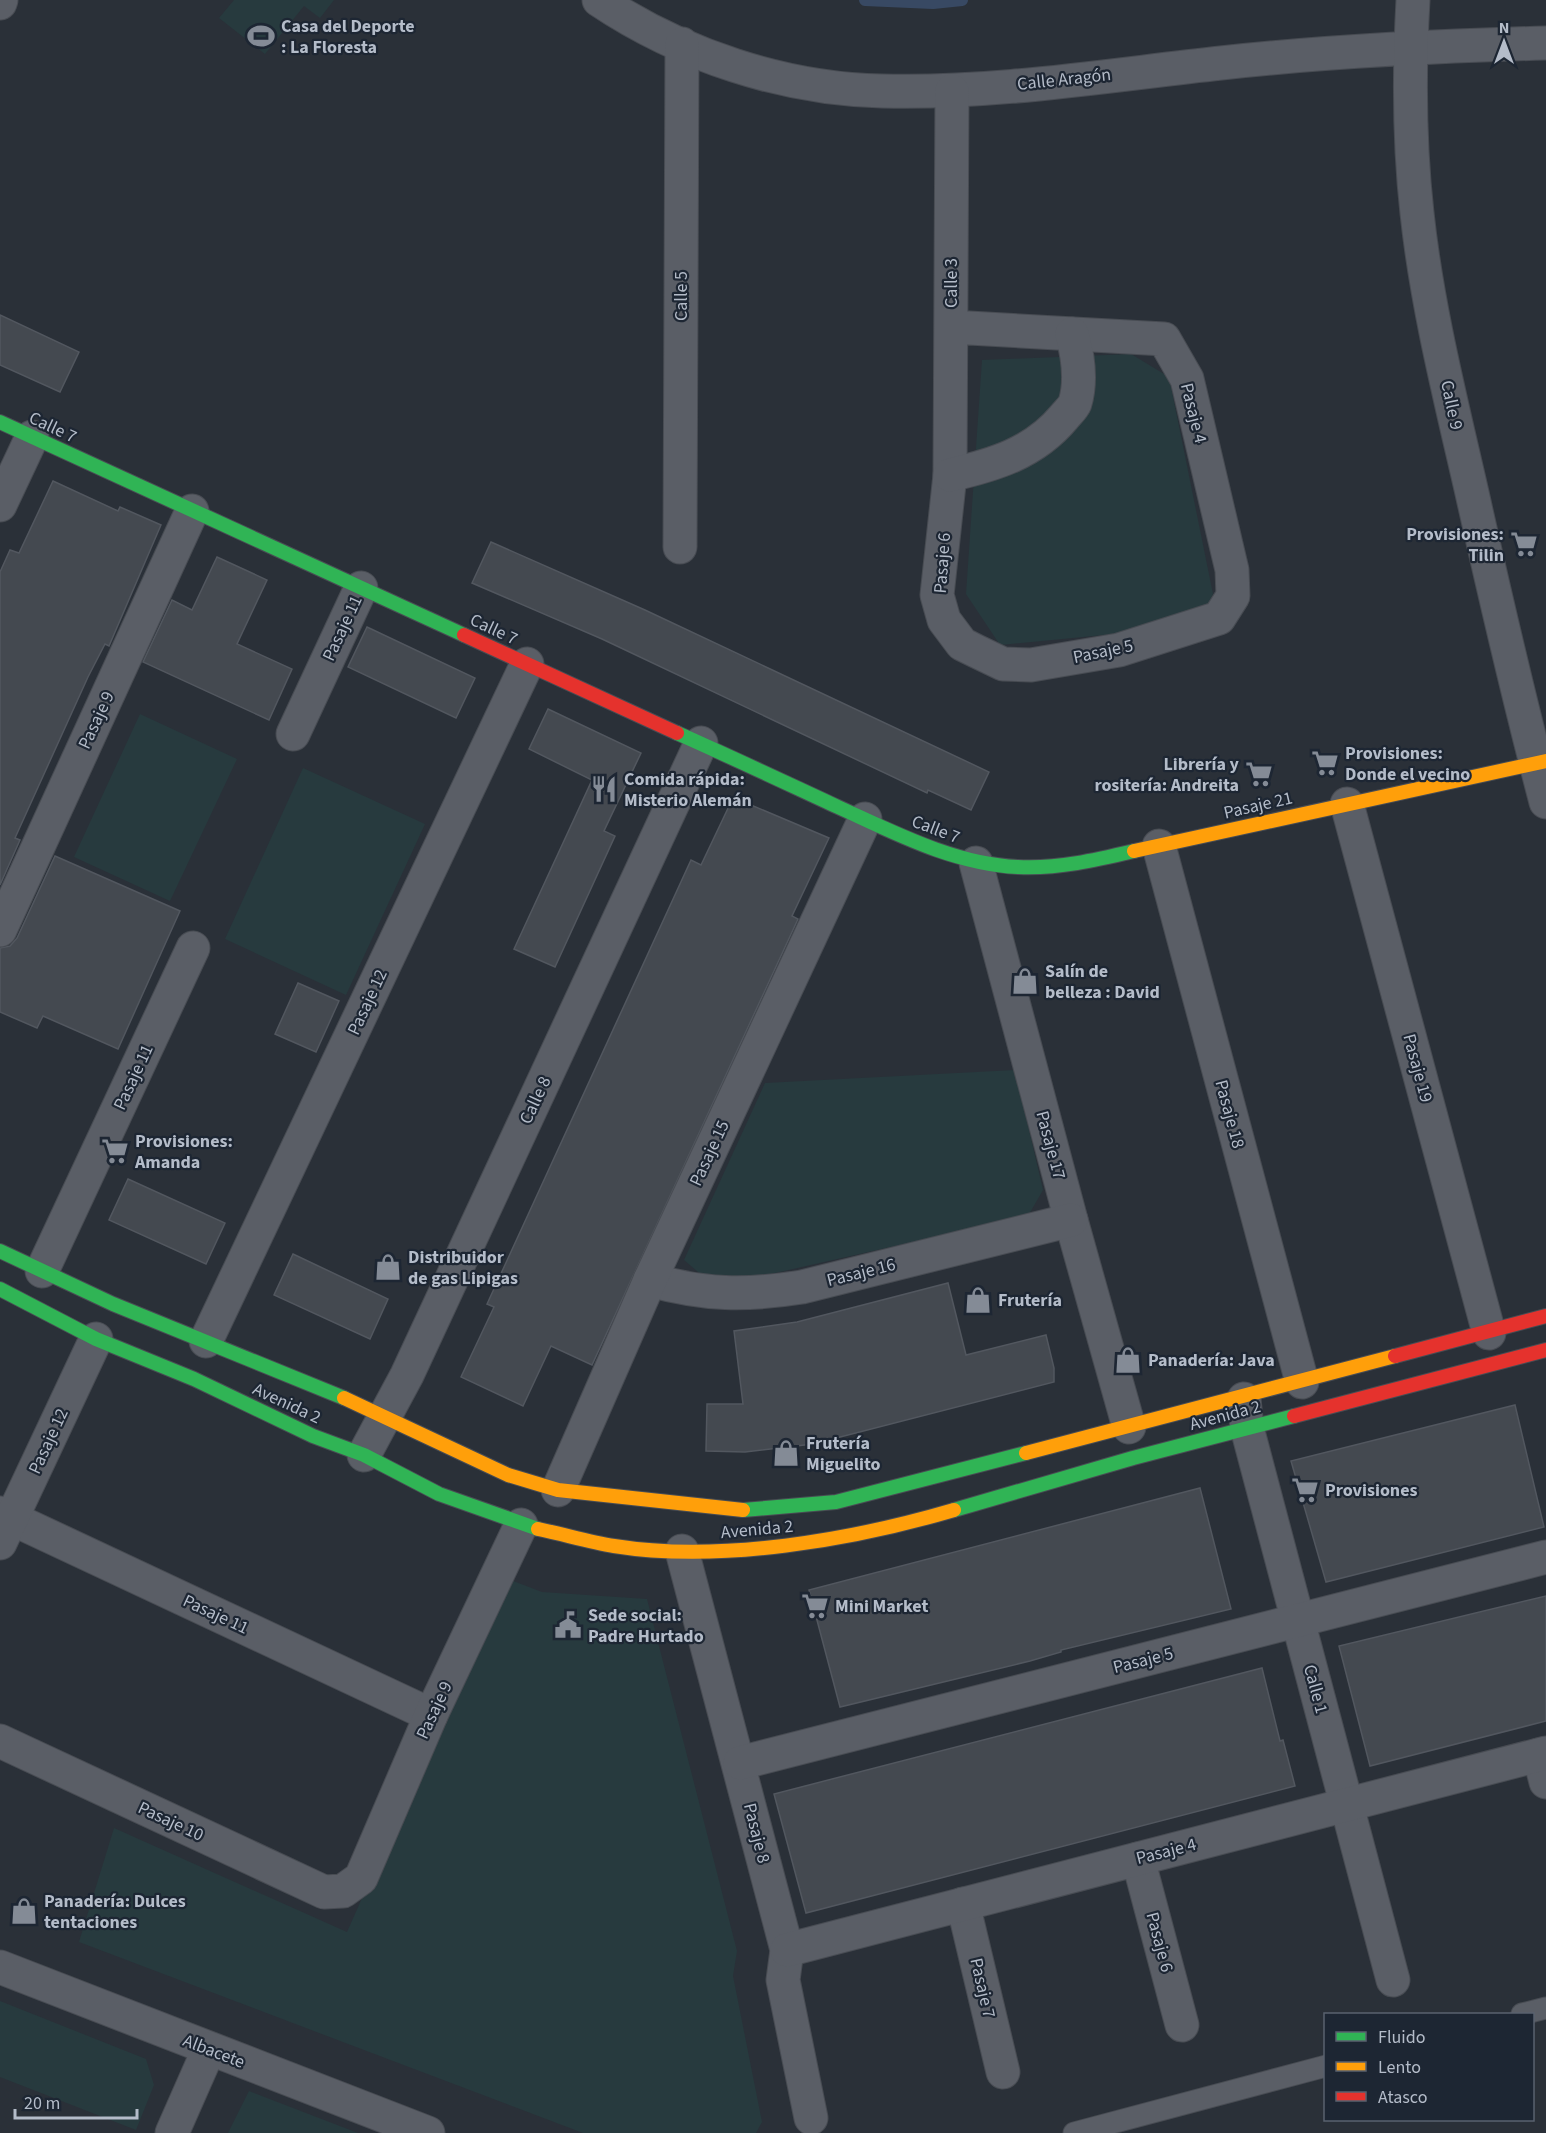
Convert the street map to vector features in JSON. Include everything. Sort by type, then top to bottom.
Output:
[{"type":"street","name":"Calle Aragón","points":[[599,0],[682,44],[742,68],[810,83],[880,91],[952,91],[1284,56],[1410,46],[1546,43]]},
{"type":"street","name":"Calle 9","points":[[1413,2],[1410,46],[1411,131],[1417,214],[1431,301],[1489,568],[1541,762],[1546,802]]},
{"type":"street","name":"Calle 5","points":[[680,547],[682,44]]},
{"type":"street","name":"Calle 3","points":[[950,475],[952,91]]},
{"type":"street","name":"Pasaje 4","points":[[951,327],[1164,339],[1187,379],[1232,570],[1233,596]]},
{"type":"street","points":[[950,475],[984,467],[1012,456],[1048,435],[1074,404],[1079,360],[1072,334]]},
{"type":"street","name":"Calle 7","points":[[0,422],[865,819],[916,842],[976,863]]},
{"type":"street","points":[[0,505],[32,437]]},
{"type":"street","name":"Pasaje 6","points":[[950,475],[937,595],[944,620],[963,644]]},
{"type":"street","name":"Pasaje 9","points":[[0,930],[192,511]]},
{"type":"street","name":"Pasaje 11","points":[[293,734],[361,588]]},
{"type":"street","name":"Pasaje 5","points":[[963,644],[1003,664],[1031,665],[1119,650],[1219,618],[1233,596]]},
{"type":"street","name":"Pasaje 12","points":[[206,1341],[527,664]]},
{"type":"street","name":"Calle 8","points":[[364,1455],[407,1375],[701,743]]},
{"type":"street","name":"Pasaje 21","points":[[976,863],[1001,867],[1051,867],[1159,846],[1541,762]]},
{"type":"street","name":"Pasaje 19","points":[[1347,804],[1489,1333]]},
{"type":"street","name":"Pasaje 15","points":[[558,1490],[650,1280],[865,819]]},
{"type":"street","name":"Pasaje 18","points":[[1159,846],[1302,1382]]},
{"type":"street","name":"Pasaje 17","points":[[976,863],[1129,1427]]},
{"type":"street","name":"Pasaje 11","points":[[42,1271],[193,948]]},
{"type":"street","name":"Pasaje 16","points":[[650,1280],[690,1291],[719,1294],[761,1293],[802,1287],[1071,1220]]},
{"type":"street","name":"Avenida 2","points":[[0,1251],[113,1304],[337,1395],[508,1475],[558,1490],[732,1511],[836,1502],[1129,1427],[1246,1412],[1546,1350]]},
{"type":"street","name":"Avenida 2","points":[[0,1289],[96,1340],[194,1379],[313,1436],[364,1455],[439,1494],[521,1525],[615,1546],[682,1551],[784,1546],[890,1529],[1133,1458],[1246,1412],[1302,1382],[1546,1316]]},
{"type":"street","name":"Pasaje 12","points":[[4,1525],[96,1340]]},
{"type":"street","name":"Calle 1","points":[[1246,1412],[1393,1980]]},
{"type":"street","name":"Pasaje 11","points":[[4,1525],[431,1715]]},
{"type":"street","name":"Pasaje 9","points":[[343,1891],[361,1878],[431,1715],[521,1525]]},
{"type":"street","name":"Pasaje 8","points":[[682,1551],[740,1763],[787,1950],[783,1980],[811,2118]]},
{"type":"street","name":"Pasaje 5","points":[[740,1763],[1546,1557]]},
{"type":"street","name":"Pasaje 10","points":[[0,1741],[324,1893],[343,1891]]},
{"type":"street","name":"Pasaje 4","points":[[787,1950],[1346,1805],[1544,1764]]},
{"type":"street","name":"Pasaje 6","points":[[1138,1859],[1182,2025]]},
{"type":"street","name":"Pasaje 7","points":[[963,1904],[1003,2072]]},
{"type":"street","name":"Albacete","points":[[0,1967],[428,2133]]},
{"type":"street","points":[[172,2133],[209,2049]]},
{"type":"lane","points":[[1526,2013],[1546,2008]]},
{"type":"lane","points":[[1074,2133],[1324,2067]]},
{"type":"green space","name":"Casa del Deporte : La Floresta","points":[[234,0],[334,0],[320,18],[304,6],[265,54],[219,18]]},
{"type":"green space","points":[[1131,354],[1169,377],[1213,594],[1196,626],[1000,645],[966,594],[982,360]]},
{"type":"green space","points":[[140,714],[237,759],[170,901],[74,857]]},
{"type":"green space","points":[[303,768],[425,824],[346,995],[225,939]]},
{"type":"green space","points":[[1015,1070],[1043,1190],[1028,1216],[753,1278],[705,1278],[684,1260],[765,1083]]},
{"type":"green space","points":[[482,1569],[542,1592],[647,1599],[737,1951],[733,1976],[762,2122],[756,2133],[583,2133],[79,1942],[114,1828],[347,1932],[422,1763]]},
{"type":"green space","points":[[0,2001],[146,2059],[154,2085],[136,2130],[0,2077]]},
{"type":"green space","points":[[249,2091],[358,2133],[228,2133]]},
{"type":"building","points":[[0,315],[79,352],[60,392],[0,365]]},
{"type":"building","points":[[53,481],[118,511],[120,507],[161,525],[109,646],[105,644],[88,677],[15,838],[20,840],[0,885],[0,572],[10,550],[19,553]]},
{"type":"building","points":[[491,542],[645,610],[989,772],[971,810],[928,790],[927,793],[602,639],[472,583]]},
{"type":"building","points":[[217,557],[267,580],[237,644],[292,669],[269,720],[143,662],[172,600],[192,610]]},
{"type":"building","points":[[367,627],[475,678],[456,718],[348,667]]},
{"type":"building","points":[[548,709],[641,753],[604,831],[615,836],[555,967],[514,949],[592,780],[529,749]]},
{"type":"building","points":[[731,802],[744,802],[829,838],[792,916],[798,919],[592,1365],[551,1346],[523,1406],[461,1377],[494,1307],[487,1304],[691,860],[701,865]]},
{"type":"building","points":[[55,856],[180,911],[118,1049],[43,1016],[37,1028],[0,1012],[0,948],[10,946],[17,938]]},
{"type":"building","points":[[298,983],[339,1001],[316,1052],[275,1034]]},
{"type":"building","points":[[128,1179],[225,1223],[206,1264],[109,1220]]},
{"type":"building","points":[[293,1254],[388,1299],[370,1339],[274,1295]]},
{"type":"building","points":[[948,1283],[966,1355],[1046,1335],[1054,1368],[1054,1382],[813,1444],[745,1452],[706,1451],[707,1404],[743,1404],[734,1331],[797,1322]]},
{"type":"building","points":[[1515,1405],[1544,1527],[1326,1582],[1291,1461]]},
{"type":"building","points":[[1200,1488],[1231,1609],[840,1707],[809,1590]]},
{"type":"building","points":[[1546,1596],[1546,1721],[1370,1766],[1339,1646]]},
{"type":"building","points":[[1262,1668],[1280,1741],[1283,1740],[1295,1786],[806,1913],[774,1794]]},
{"type":"waterway","points":[[865,0],[933,3],[962,0]]},
{"type":"traffic: fast","points":[[0,422],[464,635]]},
{"type":"traffic: fast","points":[[677,733],[903,837],[971,860],[994,865],[1048,867],[1091,861],[1134,851]]},
{"type":"traffic: fast","points":[[0,1251],[113,1304],[344,1398]]},
{"type":"traffic: fast","points":[[0,1289],[96,1339],[194,1379],[313,1436],[364,1455],[439,1494],[538,1529]]},
{"type":"traffic: fast","points":[[954,1510],[1133,1458],[1294,1416]]},
{"type":"traffic: fast","points":[[743,1510],[836,1502],[1026,1453]]},
{"type":"traffic: slow","points":[[1134,851],[1546,761]]},
{"type":"traffic: slow","points":[[1026,1453],[1395,1356]]},
{"type":"traffic: slow","points":[[344,1398],[508,1475],[558,1490],[743,1510]]},
{"type":"traffic: slow","points":[[538,1529],[614,1546],[655,1551],[698,1552],[786,1546],[830,1539],[873,1531],[954,1510]]},
{"type":"traffic: jam","points":[[464,635],[677,733]]},
{"type":"traffic: jam","points":[[1395,1356],[1546,1316]]},
{"type":"traffic: jam","points":[[1294,1416],[1546,1350]]},
{"type":"place","name":"Casa del Deporte : La Floresta","points":[[261,36]]},
{"type":"place","name":"Provisiones: Tilin","points":[[1524,544]]},
{"type":"place","name":"Provisiones: Donde el vecino","points":[[1325,763]]},
{"type":"place","name":"Librería y rositería: Andreita","points":[[1259,774]]},
{"type":"place","name":"Comida rápida: Misterio Alemán","points":[[604,789]]},
{"type":"place","name":"Salín de belleza : David","points":[[1025,981]]},
{"type":"place","name":"Provisiones: Amanda","points":[[115,1151]]},
{"type":"place","name":"Distribuidor de gas Lipigas","points":[[388,1267]]},
{"type":"place","name":"Frutería","points":[[978,1300]]},
{"type":"place","name":"Panadería: Java","points":[[1128,1360]]},
{"type":"place","name":"Frutería Miguelito","points":[[786,1453]]},
{"type":"place","name":"Provisiones","points":[[1305,1490]]},
{"type":"place","name":"Mini Market","points":[[815,1606]]},
{"type":"place","name":"Sede social: Padre Hurtado","points":[[568,1625]]},
{"type":"place","name":"Panadería: Dulces tentaciones","points":[[24,1911]]}]
